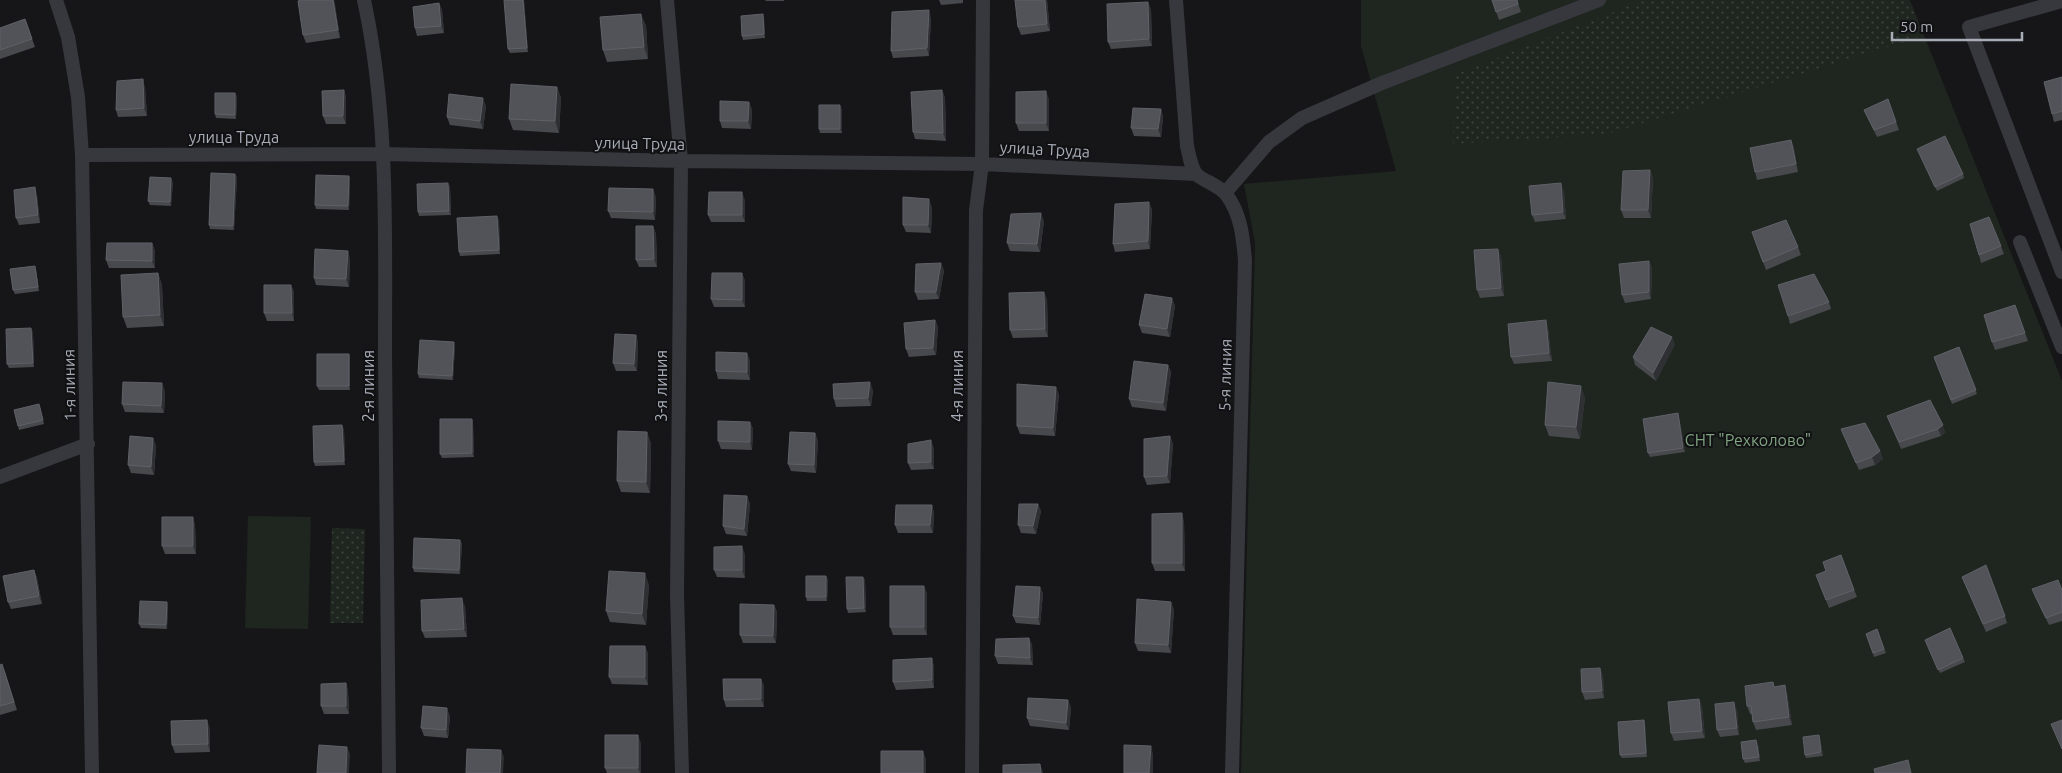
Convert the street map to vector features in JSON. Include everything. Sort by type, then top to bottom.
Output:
[{"type":"street","name":"1-я линия","points":[[56,0],[68,37],[78,97],[82,155],[92,773]]},
{"type":"street","name":"2-я линия","points":[[364,0],[373,43],[384,154],[389,773]]},
{"type":"street","name":"3-я линия","points":[[667,0],[681,161],[677,595],[682,773]]},
{"type":"street","name":"4-я линия","points":[[972,773],[976,210],[982,164],[983,0]]},
{"type":"street","points":[[1176,0],[1187,146],[1196,174]]},
{"type":"street","points":[[1225,193],[1269,142],[1302,118],[1382,83],[1598,0]]},
{"type":"street","points":[[2062,1],[1969,27],[2062,272]]},
{"type":"street","name":"улица Труда","points":[[82,155],[384,154],[681,161],[982,164],[1196,174]]},
{"type":"street","name":"5-я линия","points":[[1196,174],[1225,193],[1235,209],[1243,233],[1245,260],[1232,773]]},
{"type":"street","points":[[2020,242],[2062,346]]},
{"type":"street","points":[[0,478],[88,444]]},
{"type":"green space","name":"СНТ \"Рехколово\"","points":[[1361,0],[1910,0],[2062,381],[2062,773],[1241,773],[1255,243],[1244,184],[1396,171],[1361,46]]},
{"type":"green space","points":[[1644,0],[1909,0],[1919,25],[1917,38],[1607,134],[1453,144],[1454,75]]},
{"type":"green space","points":[[248,516],[311,517],[308,629],[245,628]]},
{"type":"green space","points":[[332,528],[365,529],[363,623],[330,623]]},
{"type":"building","points":[[333,0],[338,30],[303,35],[298,1]]},
{"type":"building","points":[[504,0],[523,0],[527,48],[508,49]]},
{"type":"building","points":[[1015,0],[1045,0],[1047,24],[1018,27]]},
{"type":"building","points":[[1492,0],[1517,0],[1518,4],[1496,12]]},
{"type":"building","points":[[1148,2],[1149,39],[1108,42],[1107,4]]},
{"type":"building","points":[[439,3],[441,26],[415,28],[413,7]]},
{"type":"building","points":[[929,10],[927,48],[891,51],[892,12]]},
{"type":"building","points":[[641,14],[644,47],[603,50],[600,17]]},
{"type":"building","points":[[763,14],[764,34],[742,36],[741,16]]},
{"type":"building","points":[[25,19],[32,39],[0,50],[0,28]]},
{"type":"building","points":[[2062,77],[2062,111],[2052,114],[2044,82]]},
{"type":"building","points":[[143,79],[144,108],[116,110],[117,81]]},
{"type":"building","points":[[511,84],[557,87],[555,121],[509,119]]},
{"type":"building","points":[[344,90],[343,116],[323,116],[322,91]]},
{"type":"building","points":[[942,90],[943,133],[913,132],[911,92]]},
{"type":"building","points":[[1046,91],[1046,123],[1016,123],[1016,92]]},
{"type":"building","points":[[215,93],[235,93],[235,115],[215,114]]},
{"type":"building","points":[[449,94],[483,98],[480,121],[447,117]]},
{"type":"building","points":[[1888,99],[1896,122],[1874,130],[1864,110]]},
{"type":"building","points":[[720,101],[749,102],[748,121],[720,121]]},
{"type":"building","points":[[819,105],[840,105],[840,129],[819,129]]},
{"type":"building","points":[[1133,108],[1161,109],[1158,129],[1131,128]]},
{"type":"building","points":[[1945,136],[1963,174],[1935,187],[1917,149]]},
{"type":"building","points":[[1791,140],[1796,164],[1755,172],[1750,148]]},
{"type":"building","points":[[1650,170],[1648,210],[1621,210],[1623,171]]},
{"type":"building","points":[[211,173],[235,174],[233,226],[209,225]]},
{"type":"building","points":[[316,175],[349,176],[348,206],[315,205]]},
{"type":"building","points":[[150,177],[171,178],[170,202],[148,201]]},
{"type":"building","points":[[448,183],[449,211],[418,212],[417,184]]},
{"type":"building","points":[[1561,183],[1563,212],[1532,215],[1529,186]]},
{"type":"building","points":[[35,187],[38,215],[16,218],[14,190]]},
{"type":"building","points":[[609,188],[653,189],[653,212],[608,211]]},
{"type":"building","points":[[709,192],[742,192],[742,215],[708,215]]},
{"type":"building","points":[[903,197],[929,199],[928,225],[903,225]]},
{"type":"building","points":[[1149,202],[1148,241],[1113,244],[1115,204]]},
{"type":"building","points":[[1041,213],[1037,244],[1007,243],[1011,214]]},
{"type":"building","points":[[497,216],[499,250],[459,252],[457,218]]},
{"type":"building","points":[[1989,217],[2001,246],[1979,255],[1970,224]]},
{"type":"building","points":[[1786,220],[1798,247],[1763,262],[1752,232]]},
{"type":"building","points":[[636,226],[653,226],[654,259],[636,260]]},
{"type":"building","points":[[107,243],[152,243],[152,261],[106,260]]},
{"type":"building","points":[[315,249],[348,251],[346,279],[314,278]]},
{"type":"building","points":[[1498,249],[1501,288],[1477,290],[1474,250]]},
{"type":"building","points":[[1649,261],[1649,292],[1622,295],[1619,264]]},
{"type":"building","points":[[941,263],[936,292],[915,292],[916,264]]},
{"type":"building","points":[[35,266],[38,287],[13,290],[10,269]]},
{"type":"building","points":[[158,273],[160,315],[123,317],[121,275]]},
{"type":"building","points":[[712,273],[742,273],[742,300],[711,299]]},
{"type":"building","points":[[1814,274],[1829,302],[1788,316],[1778,285]]},
{"type":"building","points":[[264,285],[291,285],[292,313],[264,313]]},
{"type":"building","points":[[1044,292],[1045,329],[1010,330],[1009,293]]},
{"type":"building","points":[[1145,294],[1172,298],[1167,329],[1139,325]]},
{"type":"building","points":[[2015,305],[2025,333],[1992,342],[1984,315]]},
{"type":"building","points":[[935,320],[933,348],[906,349],[904,323]]},
{"type":"building","points":[[1546,320],[1549,353],[1511,357],[1508,324]]},
{"type":"building","points":[[1651,327],[1672,337],[1653,373],[1633,357]]},
{"type":"building","points":[[31,328],[33,363],[7,364],[6,329]]},
{"type":"building","points":[[615,334],[636,335],[634,364],[613,363]]},
{"type":"building","points":[[420,340],[454,342],[452,376],[418,374]]},
{"type":"building","points":[[1959,347],[1976,390],[1951,400],[1934,357]]},
{"type":"building","points":[[716,352],[747,353],[747,372],[716,371]]},
{"type":"building","points":[[317,354],[349,354],[349,386],[317,386]]},
{"type":"building","points":[[1134,361],[1168,365],[1163,403],[1129,399]]},
{"type":"building","points":[[123,382],[162,383],[161,406],[122,404]]},
{"type":"building","points":[[870,382],[868,398],[834,399],[833,384]]},
{"type":"building","points":[[1548,382],[1581,386],[1576,427],[1545,425]]},
{"type":"building","points":[[1017,384],[1056,387],[1053,428],[1017,426]]},
{"type":"building","points":[[1930,400],[1943,425],[1938,429],[1899,442],[1887,416]]},
{"type":"building","points":[[39,404],[43,420],[18,426],[14,410]]},
{"type":"building","points":[[1678,413],[1683,448],[1648,453],[1643,419]]},
{"type":"building","points":[[440,419],[472,419],[472,453],[440,454]]},
{"type":"building","points":[[718,421],[750,422],[750,442],[718,441]]},
{"type":"building","points":[[1865,423],[1880,451],[1872,457],[1856,463],[1841,429]]},
{"type":"building","points":[[342,425],[344,461],[314,462],[313,426]]},
{"type":"building","points":[[618,431],[647,432],[646,482],[617,481]]},
{"type":"building","points":[[790,432],[815,433],[814,465],[788,464]]},
{"type":"building","points":[[130,436],[153,438],[151,467],[128,465]]},
{"type":"building","points":[[1170,436],[1167,476],[1144,477],[1144,439]]},
{"type":"building","points":[[931,440],[931,462],[908,463],[908,444]]},
{"type":"building","points":[[724,495],[747,496],[744,529],[723,526]]},
{"type":"building","points":[[1019,504],[1038,504],[1033,526],[1018,525]]},
{"type":"building","points":[[896,505],[932,505],[930,525],[895,525]]},
{"type":"building","points":[[1182,513],[1182,563],[1152,563],[1152,514]]},
{"type":"building","points":[[162,517],[193,517],[193,546],[162,546]]},
{"type":"building","points":[[414,538],[460,540],[459,570],[413,568]]},
{"type":"building","points":[[742,546],[742,570],[714,570],[714,547]]},
{"type":"building","points":[[1841,555],[1854,590],[1826,600],[1816,575],[1826,571],[1823,562]]},
{"type":"building","points":[[1986,565],[2005,616],[1983,624],[1962,577]]},
{"type":"building","points":[[34,570],[39,596],[8,602],[3,576]]},
{"type":"building","points":[[609,571],[645,573],[642,614],[606,611]]},
{"type":"building","points":[[806,576],[826,576],[826,597],[806,597]]},
{"type":"building","points":[[846,577],[863,577],[864,608],[847,609]]},
{"type":"building","points":[[2058,580],[2062,590],[2062,612],[2046,618],[2032,589]]},
{"type":"building","points":[[890,586],[924,586],[924,627],[890,627]]},
{"type":"building","points":[[1016,586],[1040,587],[1038,618],[1013,616]]},
{"type":"building","points":[[462,598],[464,629],[422,631],[421,600]]},
{"type":"building","points":[[1137,599],[1171,602],[1168,645],[1135,643]]},
{"type":"building","points":[[140,601],[167,602],[166,625],[139,624]]},
{"type":"building","points":[[740,604],[774,605],[773,636],[740,635]]},
{"type":"building","points":[[1950,628],[1963,658],[1938,670],[1925,640]]},
{"type":"building","points":[[1877,629],[1884,649],[1873,653],[1866,634]]},
{"type":"building","points":[[1029,638],[1030,658],[995,656],[996,639]]},
{"type":"building","points":[[610,646],[645,646],[645,677],[609,677]]},
{"type":"building","points":[[932,658],[932,680],[893,682],[893,660]]},
{"type":"building","points":[[2,664],[14,702],[0,706],[0,665]]},
{"type":"building","points":[[1600,668],[1602,691],[1582,692],[1581,669]]},
{"type":"building","points":[[723,679],[761,679],[761,699],[724,700]]},
{"type":"building","points":[[1773,682],[1774,687],[1785,685],[1789,717],[1753,722],[1751,706],[1747,706],[1745,686]]},
{"type":"building","points":[[346,683],[346,706],[321,706],[321,684]]},
{"type":"building","points":[[1028,698],[1068,700],[1066,723],[1027,718]]},
{"type":"building","points":[[1699,699],[1702,731],[1671,733],[1668,702]]},
{"type":"building","points":[[1734,702],[1737,728],[1717,730],[1715,704]]},
{"type":"building","points":[[423,706],[447,708],[446,730],[421,728]]},
{"type":"building","points":[[207,720],[208,744],[172,745],[171,721]]},
{"type":"building","points":[[1644,720],[1646,753],[1620,755],[1618,722]]},
{"type":"building","points":[[2062,720],[2062,749],[2051,724]]},
{"type":"building","points":[[605,735],[638,735],[638,768],[605,768]]},
{"type":"building","points":[[1819,735],[1821,752],[1805,755],[1803,737]]},
{"type":"building","points":[[1756,740],[1759,757],[1743,759],[1741,742]]},
{"type":"building","points":[[319,745],[347,747],[346,773],[317,773]]},
{"type":"building","points":[[1124,745],[1151,746],[1149,773],[1124,773]]},
{"type":"building","points":[[467,749],[501,750],[500,773],[466,773]]},
{"type":"building","points":[[881,751],[923,751],[923,773],[881,773]]},
{"type":"building","points":[[1908,760],[1911,773],[1875,773],[1874,769]]},
{"type":"building","points":[[1040,764],[1041,773],[1003,773],[1003,765]]}]
